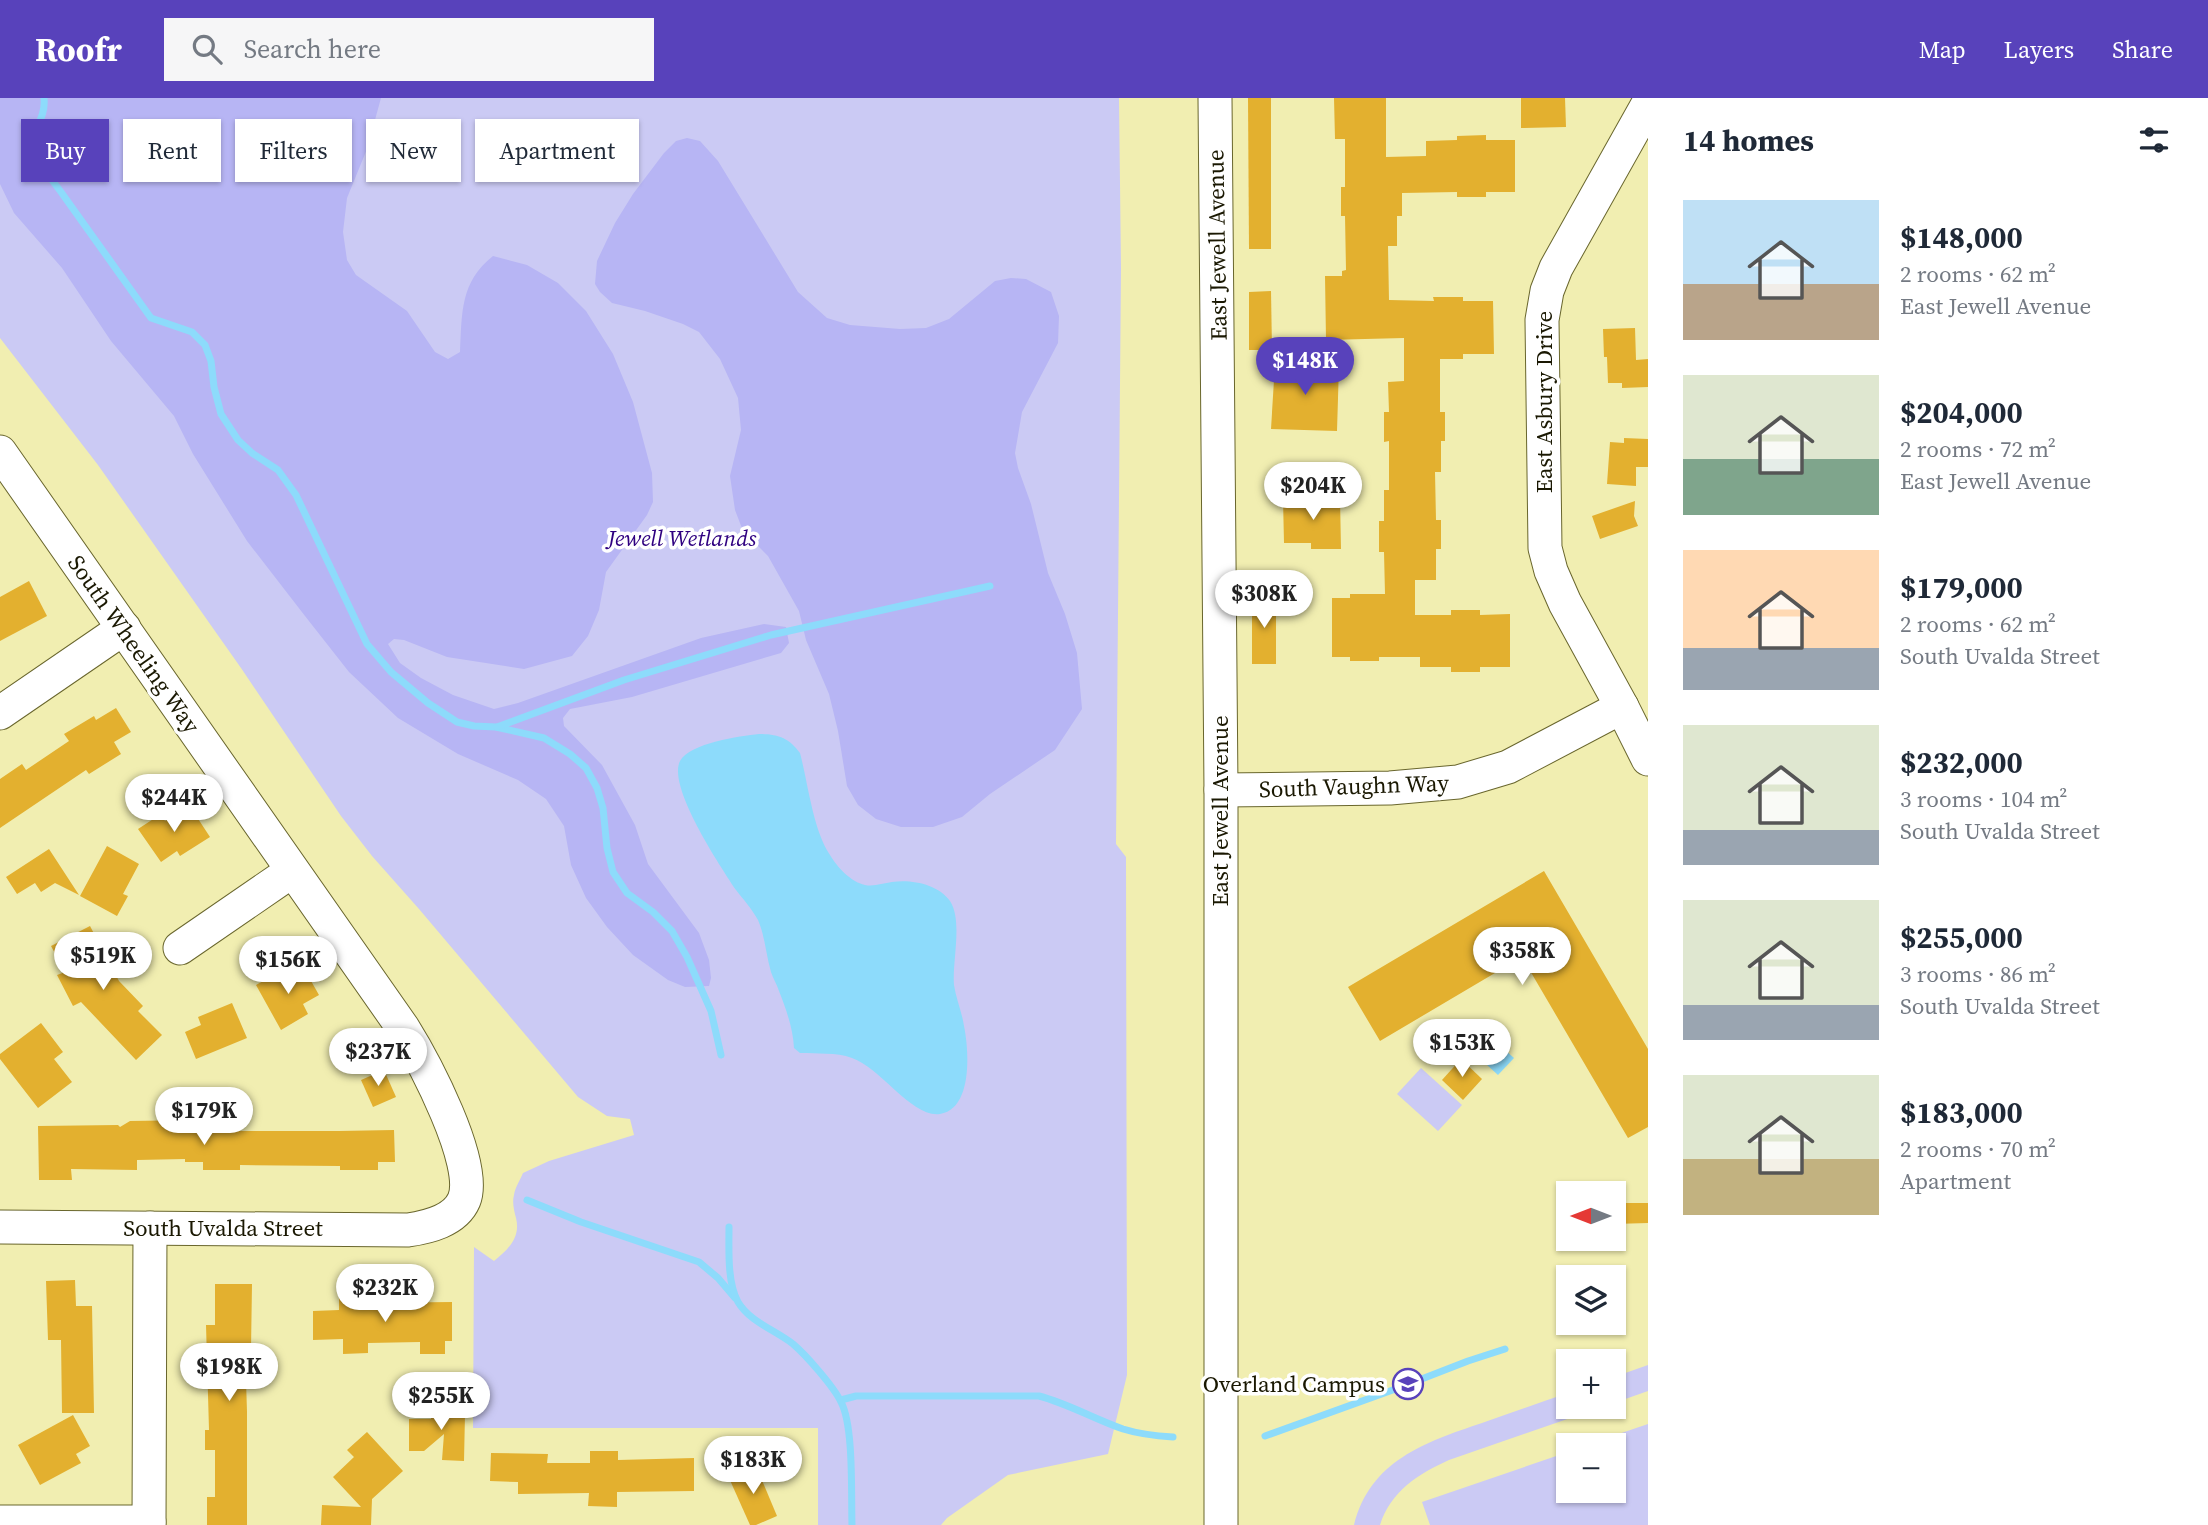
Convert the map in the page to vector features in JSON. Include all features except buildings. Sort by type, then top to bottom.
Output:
[{"type":"street","name":"East Jewell Avenue","points":[[1215,98],[1221,790],[1221,1525]]},
{"type":"street","name":"East Asbury Drive","points":[[1622,707],[1565,603],[1551,571],[1545,548],[1542,320],[1547,291],[1556,268],[1648,104]]},
{"type":"street","name":"South Wheeling Way","points":[[0,452],[415,1047],[441,1099],[458,1144],[466,1186],[464,1199],[457,1210],[445,1219]]},
{"type":"street","points":[[0,713],[124,628]]},
{"type":"street","name":"South Vaughn Way","points":[[1221,790],[1390,788],[1458,782],[1508,767],[1622,707]]},
{"type":"street","points":[[1622,707],[1648,759]]},
{"type":"street","points":[[180,948],[292,871]]},
{"type":"street","name":"South Uvalda Street","points":[[0,1227],[408,1230],[445,1219]]},
{"type":"street","points":[[0,1522],[149,1523],[150,1227]]},
{"type":"green space","name":"Jewell Wetlands","points":[[0,98],[1119,98],[1121,269],[1116,844],[1126,857],[1127,1375],[1108,1454],[1008,1475],[941,1525],[818,1525],[818,1428],[473,1428],[474,1247],[494,1261],[512,1242],[517,1231],[513,1198],[523,1173],[549,1161],[634,1135],[630,1119],[607,1116],[578,1097],[372,856],[341,816],[98,465],[0,338]]},
{"type":"green space","points":[[1421,1068],[1462,1105],[1438,1131],[1397,1094]]},
{"type":"green space","points":[[1648,1365],[1648,1391],[1626,1399],[1626,1373]]},
{"type":"green space","points":[[1556,1397],[1556,1419],[1567,1419],[1438,1465],[1398,1493],[1380,1525],[1354,1525],[1362,1503],[1373,1485],[1387,1470],[1403,1457],[1440,1438]]},
{"type":"green space","points":[[1648,1424],[1648,1525],[1430,1525],[1422,1502],[1556,1456],[1556,1503],[1626,1503],[1626,1433],[1621,1433]]},
{"type":"shaded area","points":[[0,98],[381,98],[375,119],[366,119],[366,151],[347,198],[343,232],[347,260],[356,275],[407,311],[435,352],[448,359],[460,352],[465,299],[474,276],[493,256],[527,265],[558,283],[586,311],[613,354],[633,402],[652,473],[653,502],[647,515],[606,572],[599,610],[588,636],[572,656],[524,669],[447,657],[404,640],[394,639],[388,644],[400,663],[421,678],[453,695],[494,709],[518,703],[701,638],[764,624],[786,627],[789,643],[781,653],[632,697],[570,709],[563,718],[564,726],[602,765],[635,825],[648,864],[699,933],[709,960],[709,986],[685,987],[668,980],[633,955],[607,927],[586,898],[571,865],[564,826],[546,799],[518,780],[458,754],[398,718],[349,672],[247,541],[193,454],[174,416],[111,341],[62,268],[14,213],[0,184]]},
{"type":"shaded area","points":[[687,138],[700,141],[718,161],[798,292],[827,318],[850,325],[926,328],[949,319],[995,281],[1026,279],[1051,292],[1059,316],[1058,343],[1022,412],[1015,453],[1048,573],[1077,653],[1082,709],[1055,750],[990,794],[962,817],[933,827],[901,827],[876,819],[858,805],[847,786],[829,694],[806,640],[799,611],[768,556],[743,531],[735,510],[730,476],[741,430],[738,398],[720,359],[699,332],[645,311],[612,303],[595,284],[597,261],[615,223],[633,194],[664,153],[676,141]]},
{"type":"shaded area","points":[[759,734],[782,738],[800,753],[819,833],[830,855],[845,873],[855,881],[868,885],[899,881],[924,884],[939,890],[950,901],[956,919],[954,985],[967,1049],[963,1090],[951,1110],[940,1114],[919,1108],[863,1063],[852,1058],[833,1054],[800,1053],[794,1048],[789,1019],[771,972],[758,920],[708,846],[688,807],[678,773],[680,761],[694,749]]},
{"type":"shaded area","points":[[1481,1029],[1514,1058],[1498,1075],[1466,1046]]},
{"type":"waterway","points":[[44,98],[42,116],[30,148],[32,168],[49,176],[151,318],[192,332],[205,345],[211,361],[221,414],[238,440],[278,470],[296,495],[367,644],[391,672],[428,703],[457,722],[496,727],[544,738],[586,768],[597,788],[603,808],[607,848],[613,872],[627,893],[653,912],[672,931],[711,1011],[721,1055]]},
{"type":"waterway","points":[[497,727],[624,680],[771,635],[990,586]]},
{"type":"waterway","points":[[527,1200],[581,1222],[699,1262],[718,1278],[735,1298]]},
{"type":"waterway","points":[[729,1227],[730,1275],[738,1302],[756,1320],[799,1349],[841,1402],[850,1444],[852,1525]]},
{"type":"waterway","points":[[1265,1436],[1505,1349]]},
{"type":"waterway","points":[[841,1400],[856,1396],[1039,1396],[1123,1429],[1173,1437]]},
{"type":"place","name":"Overland Campus","points":[[1408,1384]]}]
